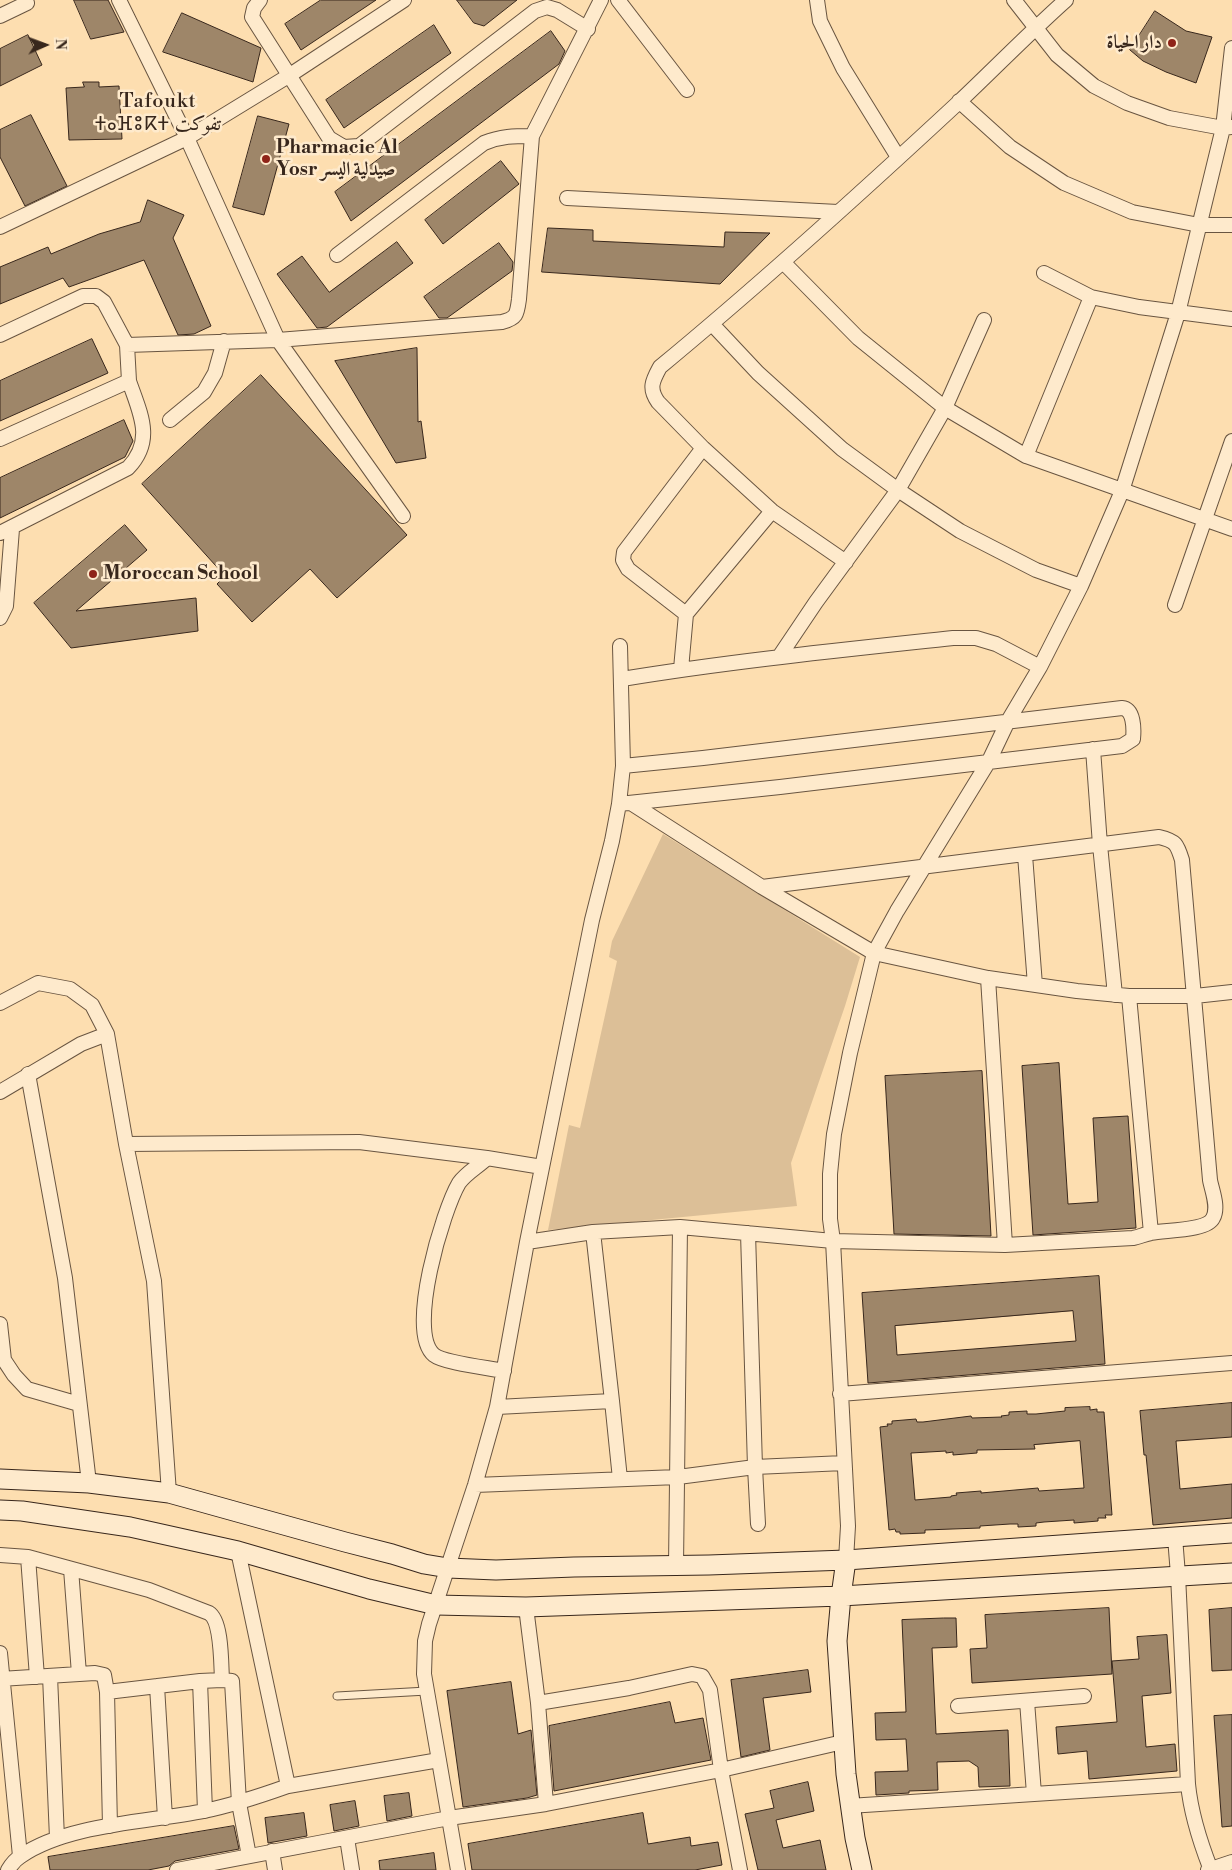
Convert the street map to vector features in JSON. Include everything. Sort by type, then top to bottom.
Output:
[{"type":"street","points":[[119,0],[187,138],[278,340],[403,516]]},
{"type":"street","points":[[260,0],[254,8],[252,17],[329,138],[344,147],[360,146],[535,11],[547,7],[557,10],[588,29]]},
{"type":"street","points":[[0,227],[187,138],[290,75],[404,0]]},
{"type":"street","points":[[126,345],[278,340],[502,322],[512,319],[518,312],[532,136],[588,29],[601,0]]},
{"type":"street","points":[[618,0],[687,90]]},
{"type":"street","points":[[818,0],[820,21],[843,68],[898,157]]},
{"type":"street","points":[[1014,0],[1057,56],[1094,86],[1127,103],[1169,118],[1227,127]]},
{"type":"street","points":[[846,562],[772,510],[703,448],[652,395],[653,380],[660,367],[783,262],[1066,0]]},
{"type":"street","points":[[0,16],[27,3]]},
{"type":"street","points":[[862,1870],[850,1806],[843,1742],[837,1641],[848,1526],[833,1241],[830,1219],[830,1183],[834,1134],[848,1061],[874,953],[989,761],[1008,721],[1040,667],[1081,586],[1122,491],[1178,313],[1199,225],[1227,127],[1232,48]]},
{"type":"street","points":[[959,101],[1010,147],[1064,183],[1132,212],[1199,225],[1232,225]]},
{"type":"street","points":[[337,255],[484,143],[498,137],[532,136]]},
{"type":"street","points":[[567,198],[838,212]]},
{"type":"street","points":[[783,262],[858,338],[945,408],[1026,456],[1232,529]]},
{"type":"street","points":[[1044,273],[1091,297],[1139,307],[1232,319]]},
{"type":"street","points":[[0,335],[83,296],[96,296],[104,302],[126,345],[129,381],[142,418],[144,440],[138,458],[128,468],[6,531],[6,606],[0,618]]},
{"type":"street","points":[[1026,456],[1091,297]]},
{"type":"street","points":[[779,657],[816,602],[898,490],[945,408],[984,320]]},
{"type":"street","points":[[712,324],[758,372],[842,449],[898,490],[960,531],[1036,570],[1081,586]]},
{"type":"street","points":[[170,420],[204,392],[215,373],[224,341]]},
{"type":"street","points":[[0,439],[129,381]]},
{"type":"street","points":[[1175,605],[1232,441]]},
{"type":"street","points":[[686,614],[628,569],[623,560],[624,552],[703,448]]},
{"type":"street","points":[[681,669],[686,614],[772,510]]},
{"type":"street","points":[[622,679],[681,669],[953,638],[976,638],[996,644],[1040,667]]},
{"type":"street","points":[[458,1870],[427,1691],[424,1666],[425,1641],[476,1485],[497,1407],[527,1242],[592,920],[612,842],[625,804],[620,646]]},
{"type":"street","points":[[623,766],[1127,708],[1130,712],[1134,733],[1133,739],[1122,746],[625,804]]},
{"type":"street","points":[[1093,749],[1100,845],[1115,995]]},
{"type":"street","points":[[625,804],[874,953],[988,978],[1115,995],[1195,996],[1232,992]]},
{"type":"street","points":[[527,1242],[593,1232],[680,1227],[833,1241],[1005,1245],[1133,1238],[1151,1233],[1199,1226],[1210,1222],[1215,1215],[1210,1180],[1182,860],[1177,846],[1171,840],[1159,837],[762,887]]},
{"type":"street","points":[[1025,855],[1035,985]]},
{"type":"street","points":[[988,978],[1005,1245]]},
{"type":"street","points":[[0,1002],[38,983],[70,989],[92,1005],[107,1034],[126,1144],[154,1281],[169,1493]]},
{"type":"street","points":[[1130,996],[1151,1233]]},
{"type":"street","points":[[0,1092],[81,1044],[107,1034]]},
{"type":"street","points":[[28,1074],[65,1278],[89,1483]]},
{"type":"street","points":[[126,1144],[360,1142],[542,1167]]},
{"type":"street","points":[[487,1158],[461,1181],[442,1224],[429,1275],[423,1321],[429,1347],[435,1356],[450,1361],[504,1371]]},
{"type":"street","points":[[676,1566],[680,1227]]},
{"type":"street","points":[[593,1232],[620,1480]]},
{"type":"street","points":[[748,1233],[758,1524]]},
{"type":"street","points":[[0,1324],[4,1360],[26,1388],[80,1404]]},
{"type":"street","points":[[840,1394],[1232,1363]]},
{"type":"street","points":[[497,1407],[612,1401]]},
{"type":"street","points":[[476,1485],[678,1477],[755,1467],[844,1463]]},
{"type":"street","points":[[0,1479],[89,1483],[169,1493],[424,1564],[448,1568],[496,1570],[846,1560],[1232,1533]]},
{"type":"street","points":[[0,1510],[22,1511],[130,1527],[238,1551],[370,1589],[436,1605],[526,1607],[841,1596],[1232,1573]]},
{"type":"street","points":[[1175,1536],[1190,1804],[1210,1870],[1232,1862]]},
{"type":"street","points":[[238,1551],[288,1786]]},
{"type":"street","points":[[0,1555],[28,1557],[149,1590],[212,1615],[218,1626],[222,1680]]},
{"type":"street","points":[[28,1557],[44,1676],[57,1838]]},
{"type":"street","points":[[71,1569],[79,1674]]},
{"type":"street","points":[[526,1607],[538,1703],[546,1804]]},
{"type":"street","points":[[0,1653],[20,1856]]},
{"type":"street","points":[[2,1679],[79,1674],[103,1674],[106,1677],[110,1826]]},
{"type":"street","points":[[538,1703],[629,1688],[692,1674],[700,1675],[704,1678],[710,1690],[721,1770],[740,1870]]},
{"type":"street","points":[[107,1692],[222,1680],[232,1681],[239,1803],[249,1856]]},
{"type":"street","points":[[200,1682],[205,1811]]},
{"type":"street","points":[[157,1686],[165,1818]]},
{"type":"street","points":[[958,1706],[1084,1696]]},
{"type":"street","points":[[1027,1701],[1034,1794]]},
{"type":"street","points":[[177,1870],[202,1868],[272,1851],[449,1818],[546,1804],[721,1770],[843,1742]]},
{"type":"street","points":[[8,1870],[20,1856],[57,1838],[110,1826],[205,1811],[239,1803],[288,1786],[439,1760]]},
{"type":"street","points":[[850,1806],[1188,1784]]},
{"type":"street","points":[[347,1838],[352,1870]]},
{"type":"street","points":[[272,1851],[275,1870]]},
{"type":"lane","points":[[337,1696],[427,1691]]},
{"type":"shaded area","points":[[663,834],[860,957],[791,1163],[797,1206],[548,1230],[569,1125],[580,1128],[617,961],[609,957],[612,941]]},
{"type":"building","points":[[74,0],[108,0],[124,32],[91,39]]},
{"type":"building","points":[[321,0],[376,0],[301,50],[285,24]]},
{"type":"building","points":[[457,0],[517,0],[484,26],[474,23]]},
{"type":"building","name":"دار الحياة","points":[[1155,11],[1186,31],[1212,37],[1196,83],[1143,61],[1130,50]]},
{"type":"building","points":[[182,13],[261,48],[253,82],[163,52]]},
{"type":"building","points":[[434,25],[451,53],[344,128],[326,100]]},
{"type":"building","points":[[551,31],[565,51],[559,64],[351,221],[335,192]]},
{"type":"building","points":[[28,35],[42,65],[0,86],[0,49]]},
{"type":"building","points":[[83,82],[99,82],[99,87],[119,86],[122,139],[69,140],[66,88],[84,87]]},
{"type":"building","points":[[31,115],[67,186],[25,206],[0,157],[0,130]]},
{"type":"building","points":[[258,116],[289,124],[264,215],[233,207]]},
{"type":"building","points":[[501,161],[519,184],[443,244],[425,220]]},
{"type":"building","points":[[148,200],[184,215],[173,238],[211,326],[194,334],[178,335],[144,260],[69,287],[63,278],[0,304],[0,267],[48,247],[51,254],[99,234],[140,222]]},
{"type":"building","points":[[548,228],[593,230],[593,241],[724,247],[725,232],[770,233],[720,284],[542,272]]},
{"type":"building","points":[[397,242],[413,263],[327,327],[317,328],[277,274],[302,256],[329,292]]},
{"type":"building","points":[[499,243],[513,262],[512,271],[447,318],[439,318],[424,297]]},
{"type":"building","points":[[92,339],[108,373],[0,421],[0,381]]},
{"type":"building","points":[[417,348],[418,422],[421,421],[426,458],[396,463],[335,361]]},
{"type":"building","points":[[261,375],[407,535],[337,598],[310,569],[252,622],[217,584],[225,576],[142,484]]},
{"type":"building","points":[[124,420],[133,441],[125,457],[0,518],[0,478]]},
{"type":"building","name":"Moroccan School","points":[[125,525],[147,550],[76,611],[196,598],[198,631],[71,648],[34,603]]},
{"type":"building","points":[[1059,1063],[1068,1204],[1098,1202],[1093,1118],[1128,1116],[1136,1228],[1033,1235],[1022,1066]]},
{"type":"building","points":[[982,1071],[991,1236],[894,1234],[885,1076]]},
{"type":"building","points":[[1099,1276],[1105,1364],[868,1383],[862,1293]],"holes":[[[1073,1311],[1076,1341],[897,1355],[895,1326]]]},
{"type":"building","points":[[1232,1403],[1232,1437],[1176,1441],[1180,1489],[1232,1484],[1232,1518],[1153,1525],[1140,1411]]},
{"type":"building","points":[[1090,1407],[1090,1410],[1097,1409],[1097,1412],[1104,1412],[1112,1515],[1105,1515],[1106,1518],[1098,1518],[1098,1521],[1074,1523],[1074,1520],[1044,1522],[1036,1523],[1036,1526],[1018,1527],[1018,1524],[1010,1524],[980,1526],[980,1528],[925,1530],[925,1533],[900,1534],[895,1529],[889,1530],[880,1427],[892,1424],[892,1421],[916,1419],[917,1422],[923,1422],[971,1416],[972,1418],[1002,1417],[1009,1415],[1009,1412],[1027,1411],[1027,1414],[1036,1414],[1065,1411],[1065,1408]],"holes":[[[1080,1441],[1084,1488],[1039,1491],[1038,1488],[981,1493],[981,1491],[956,1493],[957,1495],[951,1497],[915,1500],[911,1453],[946,1451],[946,1453],[953,1452],[953,1455],[977,1453],[977,1450],[1035,1449],[1034,1445]]]},
{"type":"building","points":[[1109,1608],[1112,1674],[972,1683],[970,1649],[987,1648],[985,1615]]},
{"type":"building","points":[[1232,1608],[1232,1670],[1212,1671],[1209,1610]]},
{"type":"building","points":[[956,1618],[957,1647],[932,1648],[936,1734],[1008,1730],[1010,1786],[979,1787],[978,1767],[969,1761],[937,1762],[938,1790],[876,1795],[875,1772],[908,1771],[906,1739],[876,1740],[875,1713],[906,1712],[902,1620]]},
{"type":"building","points":[[1167,1635],[1171,1693],[1142,1696],[1146,1747],[1175,1744],[1177,1771],[1089,1779],[1087,1751],[1058,1754],[1056,1727],[1117,1722],[1112,1661],[1139,1659],[1137,1637]]},
{"type":"building","points":[[808,1670],[811,1692],[763,1698],[770,1750],[741,1757],[731,1680]]},
{"type":"building","points":[[511,1682],[518,1734],[531,1730],[537,1795],[463,1807],[447,1691]]},
{"type":"building","points":[[670,1702],[675,1723],[703,1718],[711,1760],[554,1791],[549,1726]]},
{"type":"building","points":[[1232,1715],[1232,1826],[1222,1827],[1214,1716]]},
{"type":"building","points":[[808,1782],[814,1811],[776,1820],[783,1848],[820,1840],[826,1870],[758,1870],[745,1814],[774,1808],[770,1791]]},
{"type":"building","points":[[409,1793],[412,1816],[387,1821],[384,1796]]},
{"type":"building","points":[[355,1801],[359,1826],[334,1831],[330,1805]]},
{"type":"building","points":[[304,1813],[307,1836],[268,1843],[265,1818]]},
{"type":"building","points":[[643,1813],[648,1844],[690,1837],[691,1846],[718,1842],[722,1865],[695,1870],[472,1870],[468,1844]]},
{"type":"building","points":[[234,1826],[239,1849],[175,1861],[169,1866],[148,1870],[50,1870],[48,1857]]},
{"type":"building","points":[[434,1853],[436,1870],[380,1870],[379,1861]]},
{"type":"place","name":"دار الحياة","points":[[1172,43]]},
{"type":"place","name":"Pharmacie Al Yosr صيدلية اليسر","points":[[266,159]]},
{"type":"place","name":"Moroccan School","points":[[93,574]]},
{"type":"district","name":"Tafoukt ⵜⴰⴼⵓⴽⵜ تفوكت","points":[[158,114]]}]
